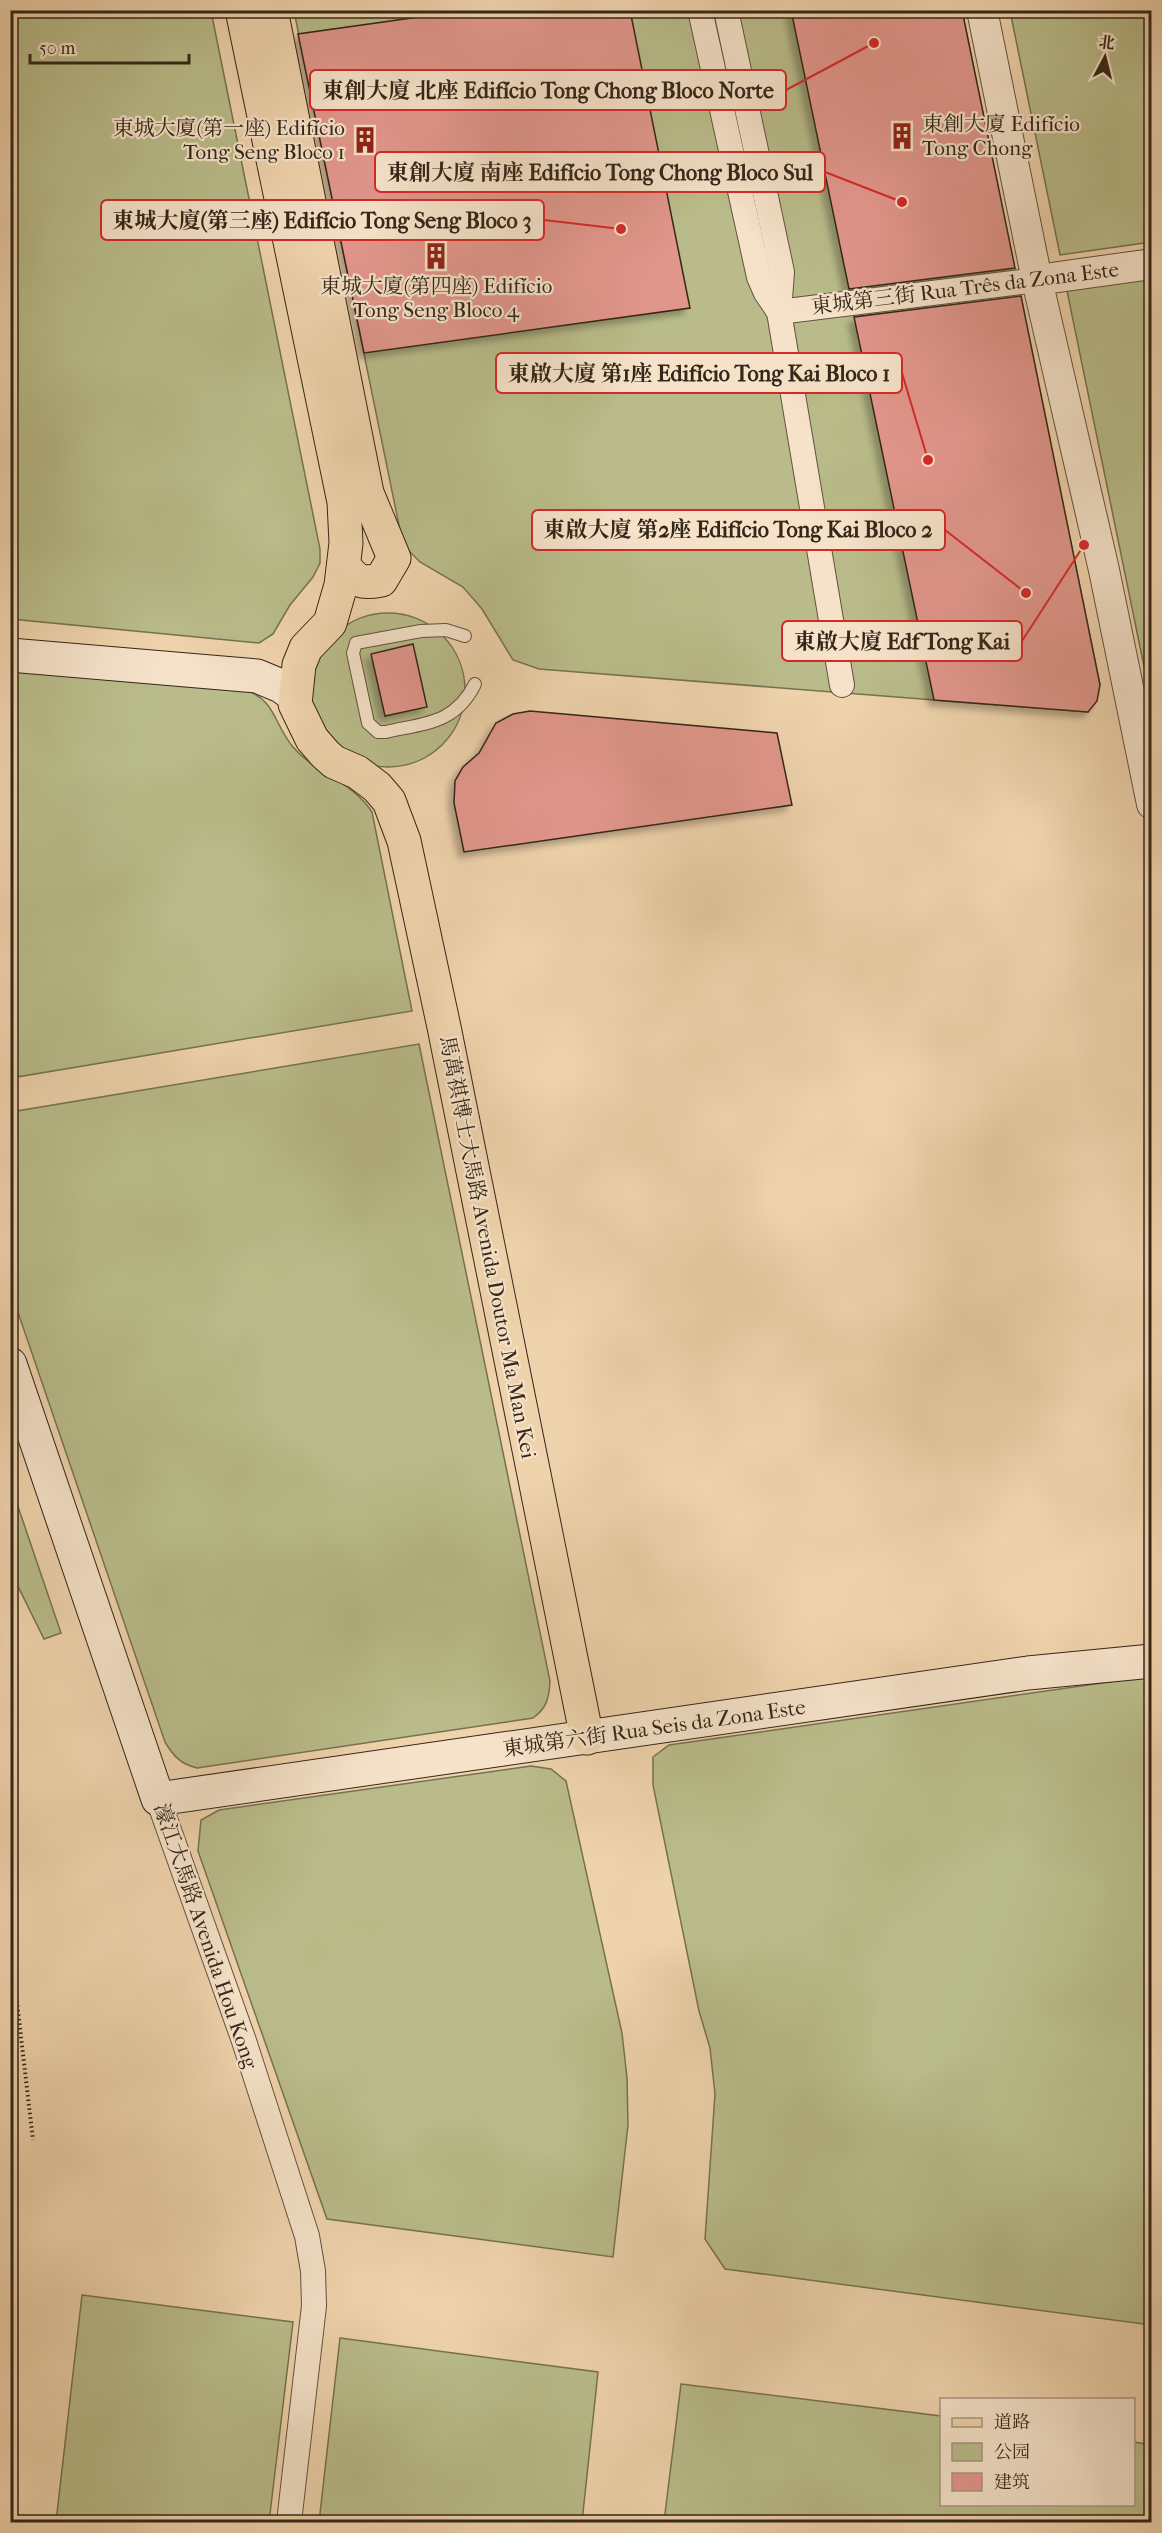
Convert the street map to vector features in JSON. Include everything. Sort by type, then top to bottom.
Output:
[{"type":"main road","points":[[10,655],[256,676],[281,686],[295,696],[299,665],[306,648],[330,623],[344,566],[344,502],[242,10]]},
{"type":"main road","points":[[271,10],[367,493],[394,558],[381,580],[368,583],[354,579],[344,566]]},
{"type":"main road","name":"馬萬祺博士大馬路 Avenida Doutor Ma Man Kei","points":[[295,696],[300,718],[312,739],[334,762],[357,771],[377,787],[388,801],[404,841],[444,1027],[587,1738]]},
{"type":"main road","name":"濠江大馬路 Avenida Hou Kong","points":[[10,1364],[158,1799]]},
{"type":"main road","name":"東城第六街 Rua Seis da Zona Este","points":[[158,1799],[1028,1673],[1152,1660]]},
{"type":"street","points":[[700,10],[759,277],[766,293],[779,312]]},
{"type":"street","points":[[726,10],[782,272],[779,312],[842,685]]},
{"type":"street","points":[[982,10],[1037,280],[1104,570],[1152,804]]},
{"type":"street","name":"東城第三街 Rua Três da Zona Este","points":[[779,312],[1152,264]]},
{"type":"street","name":"濠江大馬路 Avenida Hou Kong","points":[[158,1799],[244,2041],[309,2245],[313,2271],[314,2306],[289,2523]]},
{"type":"lane","points":[[465,636],[446,630],[433,630],[408,632],[356,643],[353,653],[368,723],[378,732],[386,732],[436,720],[464,703],[475,684]]},
{"type":"path","points":[[10,1943],[33,2140]]},
{"type":"green space","points":[[10,11],[211,11],[320,549],[320,563],[313,577],[290,605],[273,634],[259,643],[11,619]]},
{"type":"green space","points":[[294,11],[962,11],[1100,685],[1088,712],[539,669],[513,660],[482,609],[463,587],[420,562],[403,545]]},
{"type":"green space","points":[[1010,11],[1151,11],[1151,242],[1060,255]]},
{"type":"green space","points":[[1151,274],[1151,694],[1066,286]]},
{"type":"green space","points":[[388,613],[403,614],[418,619],[443,635],[459,660],[464,675],[464,705],[459,720],[443,745],[418,761],[403,766],[388,767],[373,766],[358,761],[333,745],[317,720],[312,705],[311,690],[312,675],[317,660],[333,635],[358,619],[373,614]]},
{"type":"green space","points":[[11,668],[243,689],[262,699],[293,747],[312,764],[364,801],[372,812],[412,1011],[11,1078]]},
{"type":"green space","points":[[419,1044],[550,1681],[548,1698],[533,1718],[197,1768],[178,1759],[165,1742],[11,1292],[11,1112]]},
{"type":"green space","points":[[10,1483],[61,1633],[44,1639],[11,1572]]},
{"type":"green space","points":[[1151,1676],[1151,2325],[725,2269],[705,2239],[715,2094],[710,2048],[699,2011],[653,1785],[653,1757],[669,1745]]},
{"type":"green space","points":[[531,1766],[551,1769],[566,1781],[622,2033],[627,2078],[628,2125],[613,2257],[327,2219],[198,1851],[201,1820],[219,1810]]},
{"type":"green space","points":[[82,2295],[293,2322],[269,2522],[56,2522]]},
{"type":"green space","points":[[340,2338],[598,2372],[582,2522],[319,2522]]},
{"type":"green space","points":[[681,2384],[940,2416],[940,2506],[1135,2506],[1135,2442],[1151,2445],[1151,2522],[664,2522]]},
{"type":"building","points":[[469,10],[630,10],[690,308],[364,353],[298,34]]},
{"type":"building","name":"東創大廈 Edifício Tong Chong","points":[[791,10],[962,10],[1015,268],[849,289]]},
{"type":"building","points":[[1021,296],[1100,685],[1097,701],[1088,712],[934,700],[854,317]]},
{"type":"building","points":[[413,644],[427,707],[385,716],[371,654]]},
{"type":"building","points":[[530,711],[777,733],[792,805],[464,852],[454,803],[455,781],[463,767],[479,753],[496,723],[513,714]]},
{"type":"place","name":"東創大廈 北座 Edifício Tong Chong Bloco Norte","points":[[874,43]]},
{"type":"place","name":"東創大廈 Edifício Tong Chong","points":[[902,136]]},
{"type":"place","name":"東城大廈(第一座) Edifício Tong Seng Bloco 1","points":[[365,140]]},
{"type":"place","name":"東創大廈 南座 Edifício Tong Chong Bloco Sul","points":[[902,202]]},
{"type":"place","name":"東城大廈(第三座) Edifício Tong Seng Bloco 3","points":[[621,229]]},
{"type":"place","name":"東城大廈(第四座) Edifício Tong Seng Bloco 4","points":[[436,256]]},
{"type":"place","name":"東啟大廈 第1座 Edifício Tong Kai Bloco 1","points":[[928,460]]},
{"type":"place","name":"東啟大廈 Edf Tong Kai","points":[[1084,545]]},
{"type":"place","name":"東啟大廈 第2座 Edifício Tong Kai Bloco 2","points":[[1026,593]]}]
